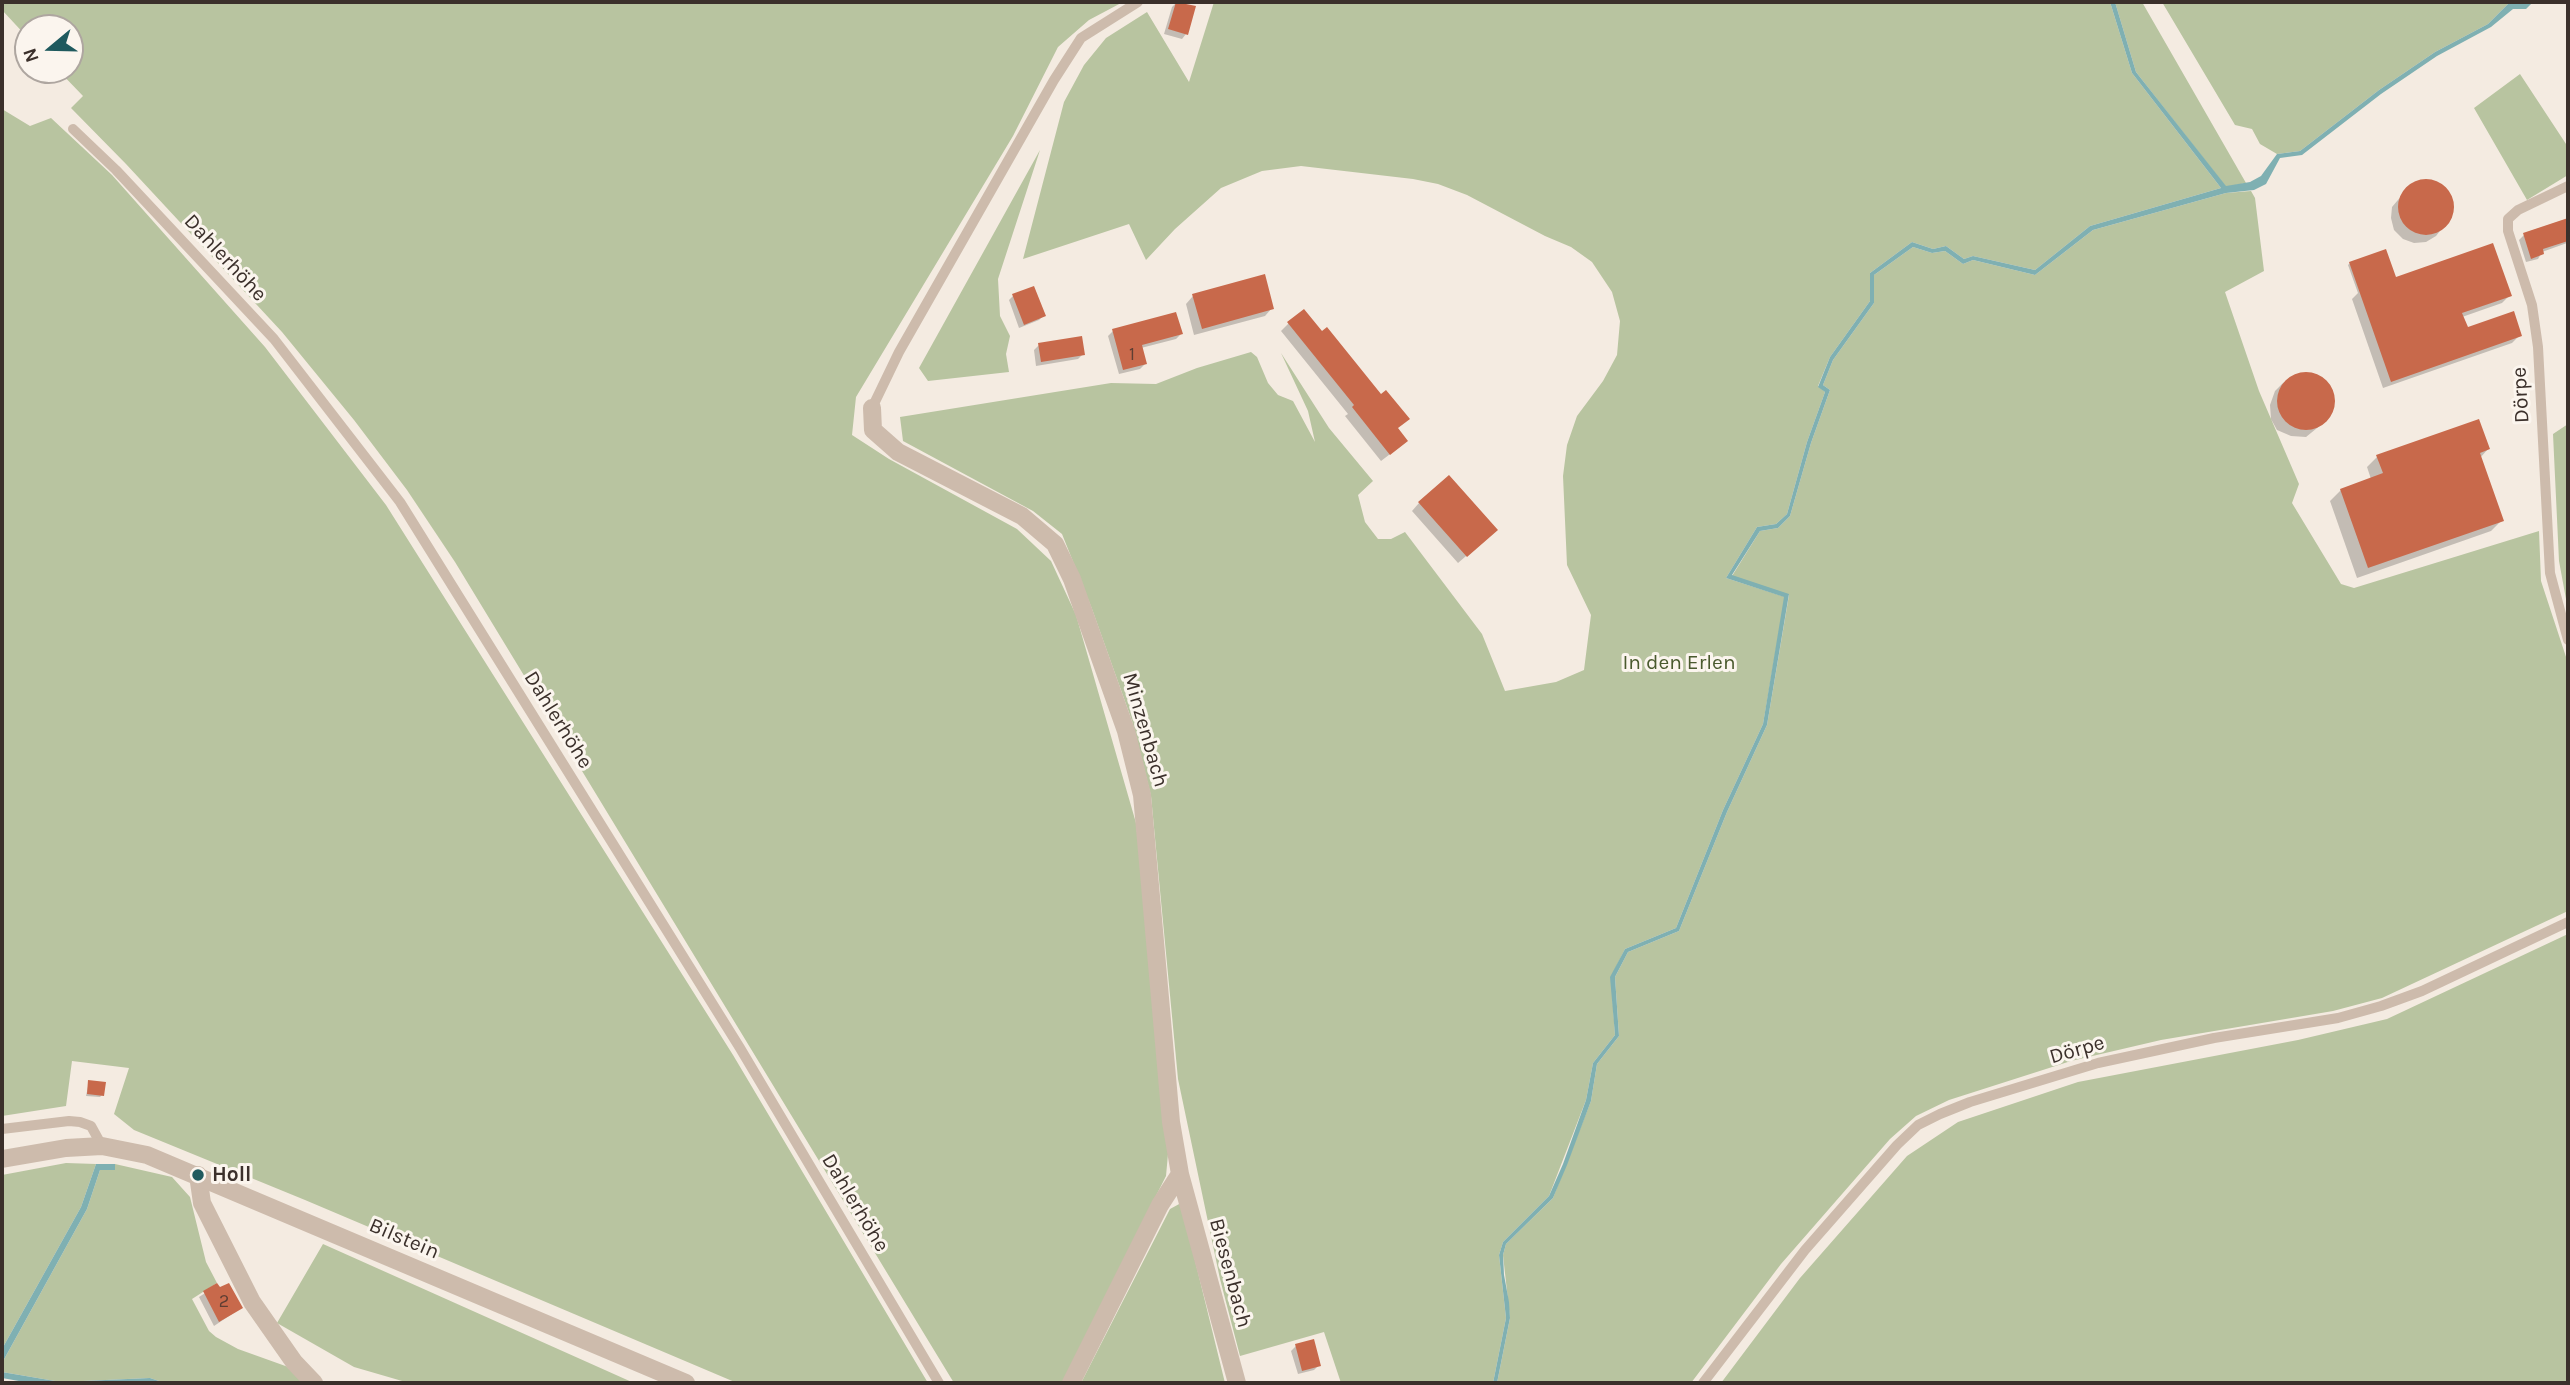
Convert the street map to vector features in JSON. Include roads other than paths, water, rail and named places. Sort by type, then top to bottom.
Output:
[{"type":"street","name":"Minzenbach","points":[[872,408],[873,430],[898,452],[1021,516],[1055,544],[1072,579],[1126,731],[1142,795],[1171,1122],[1180,1174]]},
{"type":"street","name":"Bilstein","points":[[2,1160],[66,1148],[102,1146],[147,1155],[686,1383]]},
{"type":"street","points":[[1071,1383],[1160,1205],[1180,1174]]},
{"type":"street","name":"Biesenbach","points":[[1180,1174],[1237,1383]]},
{"type":"street","points":[[198,1175],[202,1203],[252,1302],[294,1362],[314,1383]]},
{"type":"lane","points":[[872,408],[906,340],[1054,80],[1081,38],[1138,2]]},
{"type":"lane","name":"Dahlerhöhe","points":[[73,130],[116,170],[274,339],[400,502],[740,1048],[939,1383]]},
{"type":"lane","name":"Dörpe","points":[[2568,186],[2518,210],[2508,219],[2508,231],[2532,305],[2538,347],[2550,573],[2568,640]]},
{"type":"lane","name":"Dörpe","points":[[1703,1383],[1805,1250],[1897,1145],[1918,1125],[1929,1119],[1970,1102],[2098,1063],[2214,1038],[2338,1018],[2381,1006],[2422,990],[2568,922]]},
{"type":"lane","points":[[2,1129],[80,1122],[91,1126],[102,1146]]},
{"type":"water","points":[[2110,2],[2115,2],[2136,72],[2226,186],[2250,182],[2261,176],[2277,154],[2300,151],[2379,90],[2435,52],[2488,24],[2510,2],[2533,2],[2526,9],[2513,9],[2491,27],[2437,56],[2381,94],[2302,155],[2280,158],[2266,184],[2254,190],[2226,193],[2093,230],[2035,275],[1973,260],[1963,264],[1945,251],[1932,253],[1913,247],[1874,275],[1874,303],[1833,360],[1823,385],[1830,390],[1790,516],[1778,528],[1760,531],[1732,575],[1789,594],[1767,725],[1727,812],[1679,931],[1628,952],[1615,977],[1619,1036],[1597,1064],[1591,1101],[1567,1165],[1553,1198],[1506,1244],[1503,1255],[1504,1275],[1510,1318],[1497,1383],[1493,1383],[1506,1318],[1499,1255],[1503,1242],[1549,1196],[1586,1100],[1593,1063],[1615,1035],[1610,977],[1625,949],[1676,928],[1723,810],[1763,724],[1784,597],[1726,578],[1757,527],[1776,524],[1787,514],[1807,442],[1825,392],[1818,387],[1830,357],[1870,301],[1870,273],[1912,242],[1933,249],[1946,246],[1964,259],[1973,256],[2035,270],[2090,226],[2221,188],[2132,73]]},
{"type":"water","points":[[96,1164],[115,1164],[115,1170],[100,1170],[87,1209],[2,1363],[2,1349],[81,1207]]},
{"type":"water","points":[[2,1372],[61,1382],[150,1378],[165,1383],[30,1383],[2,1378]]},
{"type":"place","name":"Holl","points":[[198,1175]]},
{"type":"park label","name":"In den Erlen","points":[[1679,663]]}]
